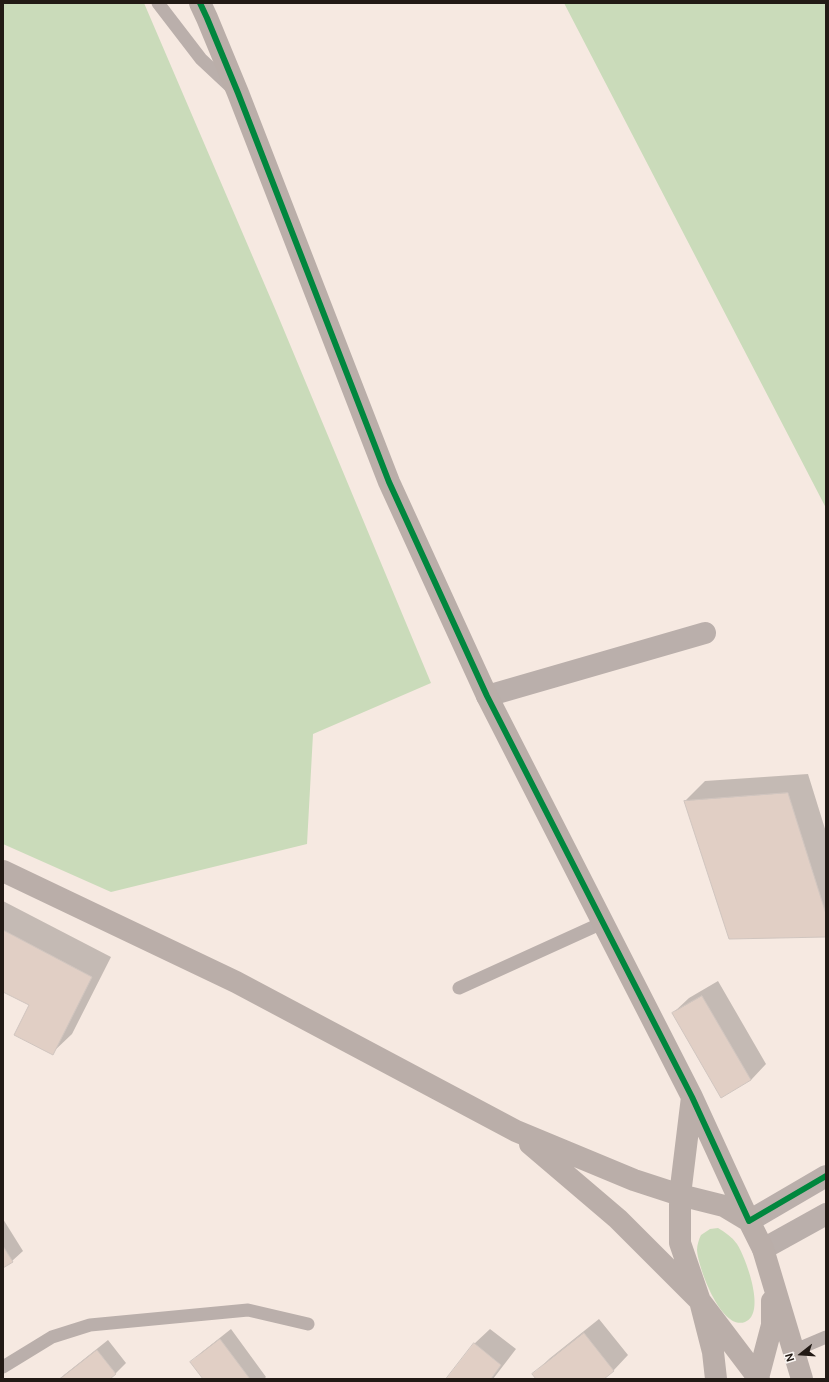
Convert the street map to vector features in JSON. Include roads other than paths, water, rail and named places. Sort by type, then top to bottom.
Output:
[{"type":"street","points":[[200,3],[238,93],[389,482],[487,696],[692,1097],[763,1249],[802,1379]]},
{"type":"street","points":[[487,696],[705,633]]},
{"type":"street","points":[[3,871],[236,982],[516,1131],[634,1180],[680,1195],[724,1206],[749,1221]]},
{"type":"street","points":[[692,1097],[680,1195],[680,1243],[700,1301],[713,1352],[716,1379]]},
{"type":"street","points":[[516,1131],[618,1220],[700,1301],[758,1378]]},
{"type":"street","points":[[749,1221],[826,1176]]},
{"type":"street","points":[[763,1249],[826,1214]]},
{"type":"street","points":[[758,1378],[772,1324],[770,1271]]},
{"type":"lane","points":[[158,3],[201,59],[238,93]]},
{"type":"lane","points":[[459,988],[602,922]]},
{"type":"lane","points":[[3,1367],[52,1337],[90,1325],[248,1310],[308,1324]]},
{"type":"lane","points":[[793,1351],[826,1336]]}]
